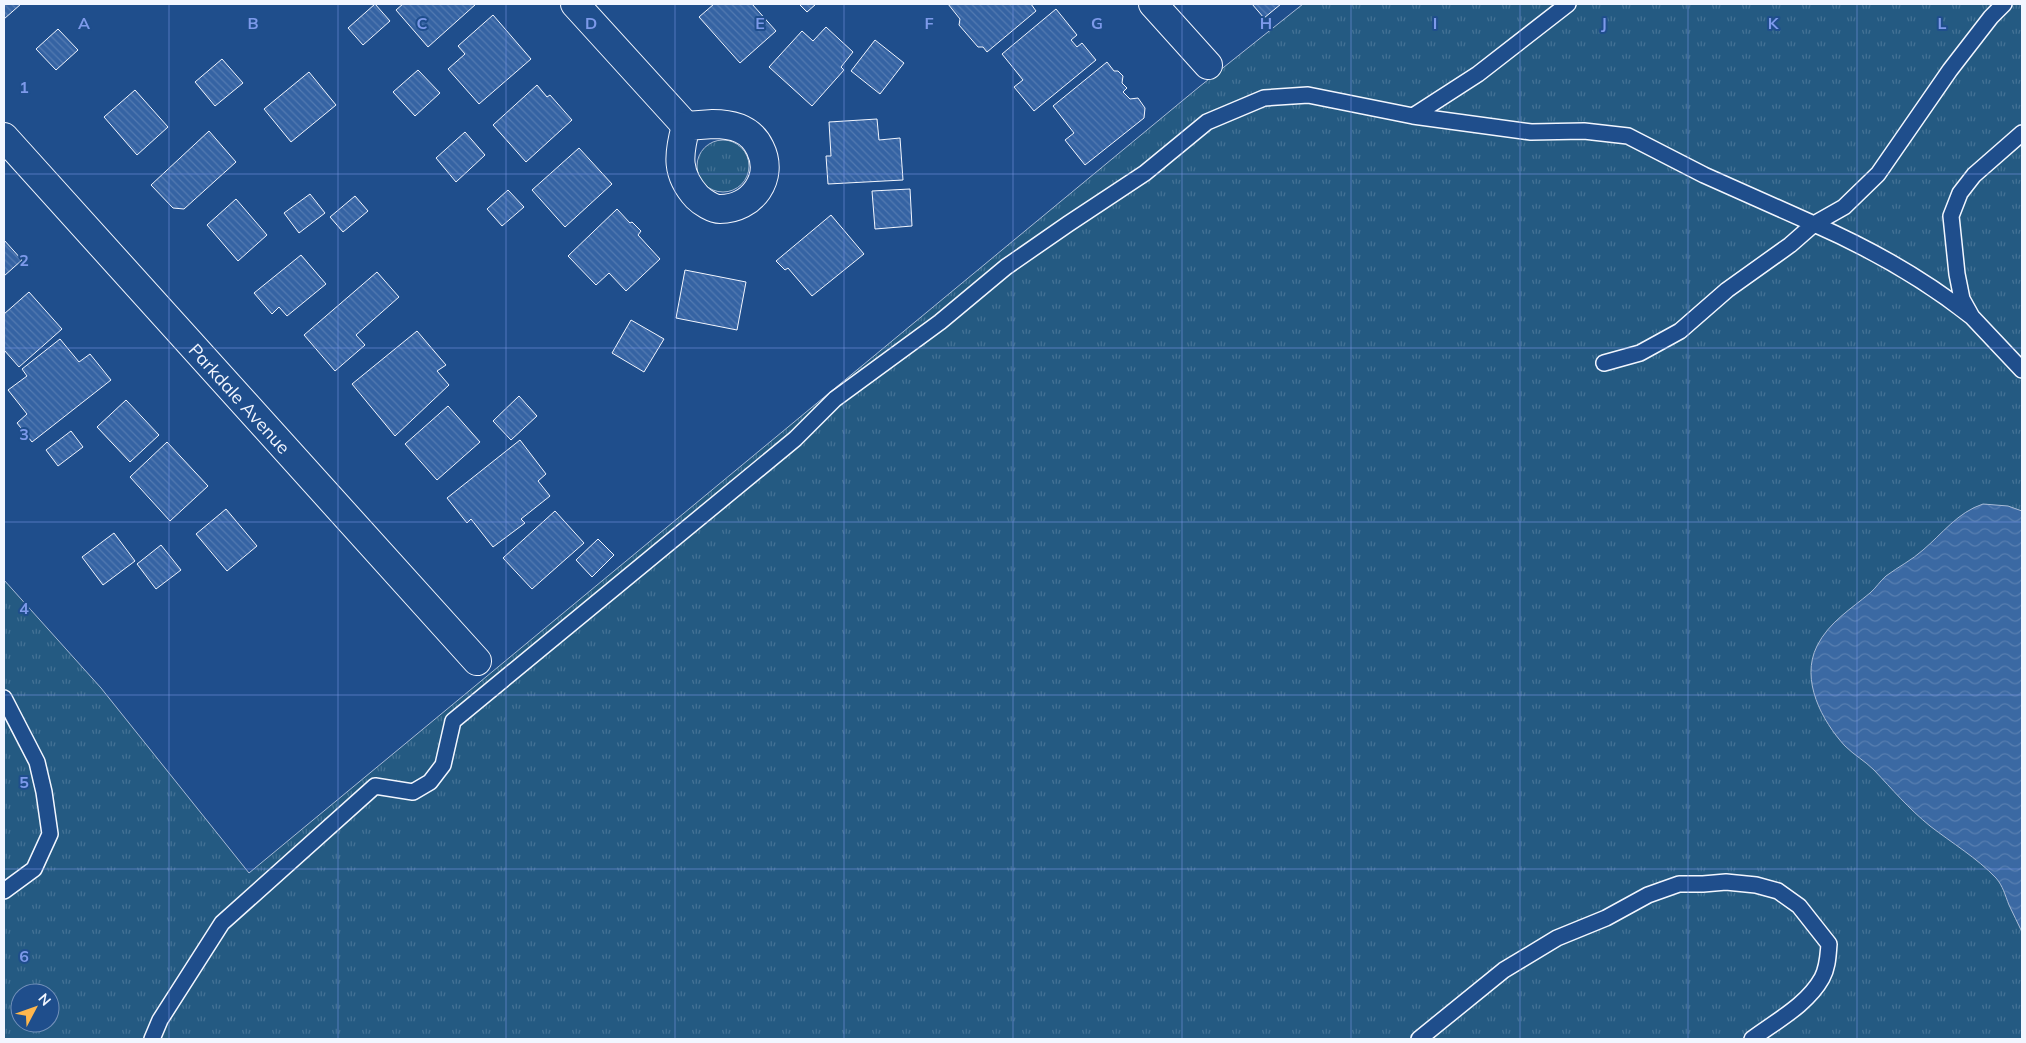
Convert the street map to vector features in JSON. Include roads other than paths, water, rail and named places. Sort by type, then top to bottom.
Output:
[{"type":"street","points":[[575,4],[686,126]]},
{"type":"street","points":[[1153,4],[1208,64]]},
{"type":"street","name":"Parkdale Avenue","points":[[4,136],[477,661]]},
{"type":"lane","points":[[1413,116],[1478,74],[1568,4]]},
{"type":"lane","points":[[1604,363],[1640,352],[1680,331],[1727,290],[1790,245],[1814,224],[1844,207],[1878,174],[1950,70],[1991,17],[2004,4]]},
{"type":"lane","points":[[152,1039],[160,1020],[222,923],[280,873],[374,786],[413,792],[430,782],[443,765],[453,721],[795,439],[836,399],[940,322],[1006,267],[1145,173],[1207,122],[1264,98],[1308,95],[1413,116],[1531,132],[1584,131],[1628,136],[1704,175],[1853,241],[1924,281],[1972,317],[2022,370]]},
{"type":"lane","points":[[1972,317],[1962,299],[1957,274],[1951,216],[1960,193],[1974,174],[2022,133]]},
{"type":"lane","points":[[4,698],[37,762],[44,792],[50,834],[34,869],[4,891]]},
{"type":"lane","points":[[1419,1039],[1504,970],[1557,938],[1606,918],[1648,895],[1678,884],[1726,882],[1756,885],[1778,891],[1799,906],[1829,944],[1828,962],[1822,978],[1805,1000],[1752,1039]]},
{"type":"water","points":[[1983,504],[2008,506],[2022,511],[2022,932],[2002,887],[1996,878],[1973,857],[1922,819],[1874,770],[1845,746],[1829,725],[1816,699],[1812,686],[1812,659],[1822,637],[1834,623],[1870,593],[1886,576],[1919,554],[1958,518]]}]
